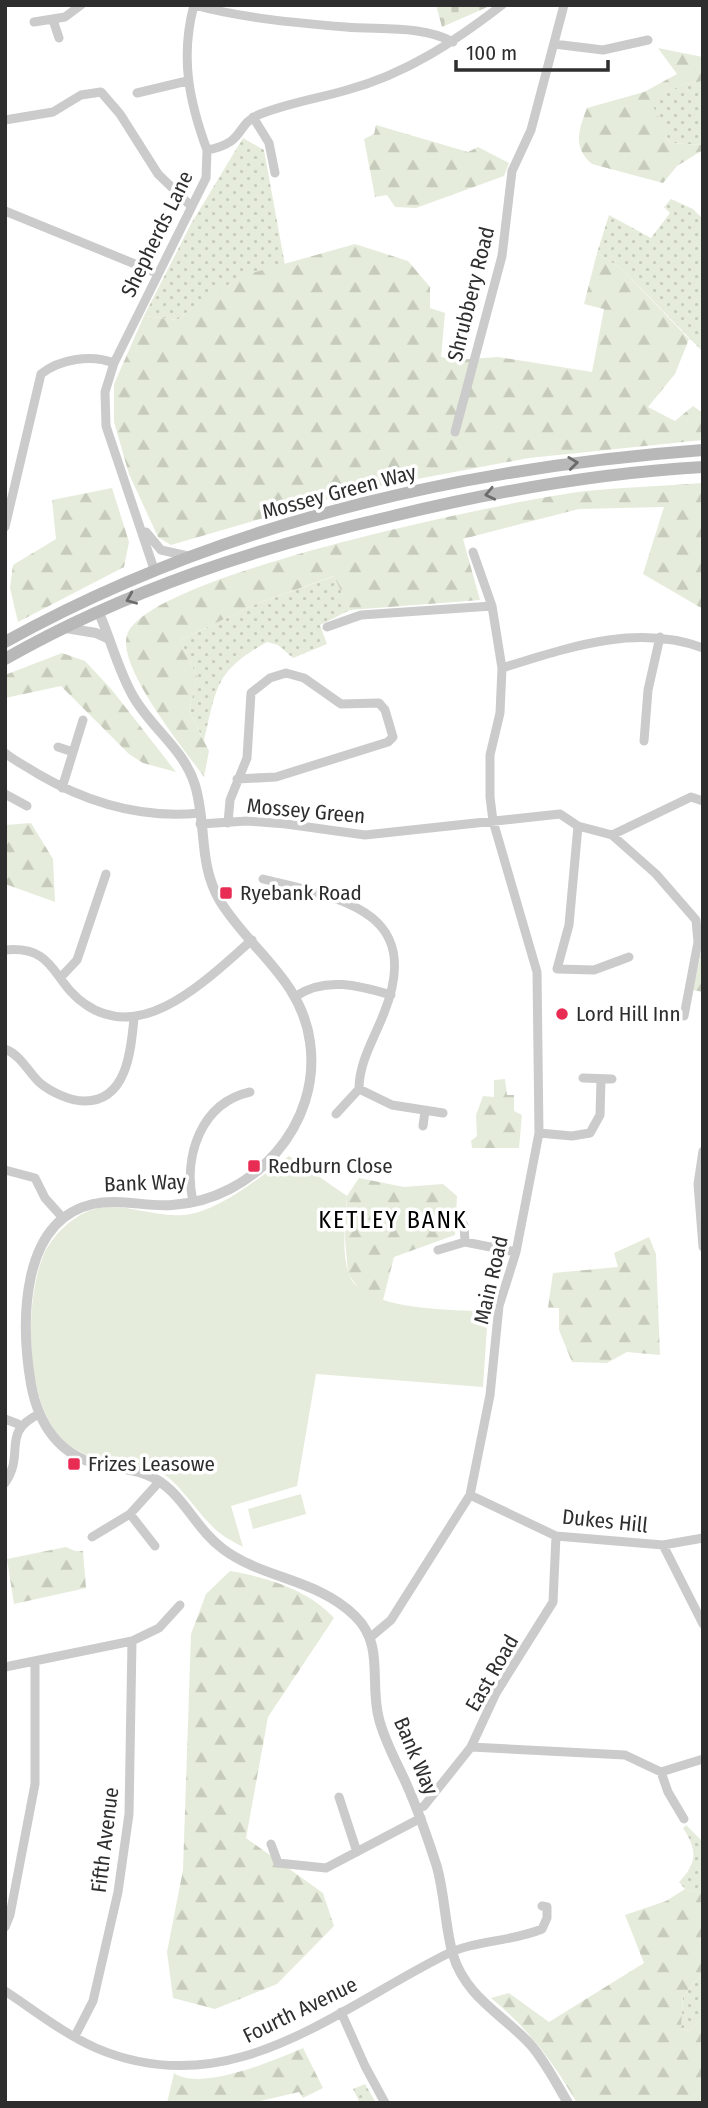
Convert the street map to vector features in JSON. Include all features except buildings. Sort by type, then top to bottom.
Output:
[{"type":"main road","name":"Mossey Green Way","points":[[5,644],[64,610],[154,569],[317,515],[432,487],[565,463],[703,450]]},
{"type":"main road","name":"Mossey Green Way","points":[[5,659],[99,612],[220,563],[318,533],[557,481],[636,471],[703,467]]},
{"type":"main road","points":[[154,569],[158,576],[165,577],[275,539],[318,533]]},
{"type":"main road","points":[[5,644],[86,606],[95,606],[99,612]]},
{"type":"street","points":[[34,22],[53,20],[71,13],[81,5]]},
{"type":"street","points":[[207,149],[187,81],[188,34],[194,5],[319,24],[415,31],[441,35],[453,42]]},
{"type":"street","name":"Shepherds Lane","points":[[154,569],[143,528],[106,426],[105,392],[114,363],[206,178],[207,149],[230,144],[253,117],[290,102],[347,90],[396,74],[453,42],[502,5]]},
{"type":"street","name":"Shrubbery Road","points":[[455,432],[502,256],[512,172],[531,130],[564,5]]},
{"type":"street","points":[[53,20],[59,38]]},
{"type":"street","points":[[554,44],[603,50],[648,40]]},
{"type":"street","points":[[137,93],[187,81]]},
{"type":"street","points":[[5,120],[52,112],[81,95],[101,92],[120,114],[158,174],[191,206]]},
{"type":"street","points":[[253,117],[269,143],[275,173]]},
{"type":"street","points":[[5,211],[158,273]]},
{"type":"street","points":[[5,527],[41,374],[62,363],[92,357],[114,363]]},
{"type":"street","points":[[143,528],[161,550],[188,556]]},
{"type":"street","points":[[473,552],[492,606],[502,668],[499,713],[490,755],[493,821]]},
{"type":"street","points":[[327,627],[360,615],[492,606]]},
{"type":"street","name":"Bank Way","points":[[62,1217],[99,1203],[170,1205],[192,1202],[217,1195],[257,1173],[292,1133],[305,1103],[312,1054],[307,1026],[296,996],[218,898],[205,865],[194,784],[183,759],[132,695],[99,612]]},
{"type":"street","points":[[66,628],[96,633],[109,639]]},
{"type":"street","points":[[502,668],[602,641],[660,637],[703,648]]},
{"type":"street","points":[[644,741],[648,690],[660,637]]},
{"type":"street","points":[[228,823],[230,800],[237,779],[247,758],[251,693],[270,678],[286,673],[295,674],[341,704],[379,703],[386,710],[393,737],[388,742],[276,777],[237,779]]},
{"type":"street","points":[[62,788],[83,720]]},
{"type":"street","points":[[58,747],[73,752]]},
{"type":"street","name":"Mossey Green","points":[[6,756],[62,788],[96,803],[228,823],[286,824],[365,835],[552,813],[560,814],[578,826],[612,835]]},
{"type":"street","points":[[5,794],[27,806]]},
{"type":"street","points":[[684,1016],[698,942],[696,920],[656,874],[612,835],[691,797],[703,802]]},
{"type":"street","name":"Main Road","points":[[372,1636],[391,1620],[470,1495],[490,1395],[499,1306],[516,1252],[539,1133],[537,972],[519,901],[493,821]]},
{"type":"street","points":[[557,969],[569,925],[578,826]]},
{"type":"street","points":[[61,977],[78,960],[106,874]]},
{"type":"street","points":[[262,879],[319,893],[363,909],[391,940],[396,976],[391,995],[359,1070],[359,1089],[336,1114]]},
{"type":"street","points":[[5,950],[37,953],[50,962],[84,1004],[109,1014],[134,1018],[162,1008],[214,974],[252,940]]},
{"type":"street","points":[[537,972],[557,969],[594,970],[629,957]]},
{"type":"street","points":[[296,996],[326,985],[351,984],[391,995]]},
{"type":"street","points":[[5,1049],[13,1052],[41,1084],[73,1101],[94,1101],[114,1090],[126,1069],[134,1018]]},
{"type":"street","points":[[583,1078],[612,1079]]},
{"type":"street","points":[[539,1133],[572,1136],[590,1133],[600,1115],[601,1079]]},
{"type":"street","points":[[359,1089],[391,1105],[443,1114]]},
{"type":"street","points":[[192,1202],[191,1155],[198,1133],[221,1104],[232,1096],[250,1092]]},
{"type":"street","points":[[423,1126],[425,1111]]},
{"type":"street","points":[[703,1151],[698,1184],[703,1247]]},
{"type":"street","points":[[5,1170],[39,1174],[45,1198],[62,1217],[41,1247],[29,1285],[28,1359],[39,1414],[53,1438],[70,1453],[97,1464],[145,1474],[159,1482],[177,1495],[206,1535],[226,1551],[321,1592],[349,1610],[372,1636]]},
{"type":"street","points":[[464,1225],[465,1242]]},
{"type":"street","points":[[438,1250],[465,1242],[516,1252]]},
{"type":"street","points":[[5,1483],[14,1469],[10,1442],[18,1424],[39,1414]]},
{"type":"street","points":[[5,1419],[18,1424]]},
{"type":"street","points":[[92,1537],[130,1514],[159,1482]]},
{"type":"street","name":"Dukes Hill","points":[[470,1495],[556,1536],[663,1545],[703,1538]]},
{"type":"street","points":[[130,1514],[155,1546]]},
{"type":"street","name":"East Road","points":[[271,1844],[278,1863],[326,1868],[419,1814],[471,1747],[496,1693],[553,1602],[556,1536]]},
{"type":"street","points":[[663,1545],[703,1624]]},
{"type":"street","points":[[5,1667],[132,1641],[159,1628],[180,1605]]},
{"type":"street","name":"Bank Way","points":[[372,1636],[376,1655],[374,1694],[378,1715],[386,1743],[419,1814],[438,1871],[452,1952],[466,1985],[530,2045],[568,2103]]},
{"type":"street","name":"Fifth Avenue","points":[[75,2036],[93,2001],[123,1853],[132,1737],[132,1641]]},
{"type":"street","points":[[5,1927],[13,1902],[35,1784],[35,1662]]},
{"type":"street","points":[[471,1747],[625,1755],[661,1772],[703,1759]]},
{"type":"street","points":[[661,1772],[668,1792],[684,1819]]},
{"type":"street","points":[[339,1797],[357,1852]]},
{"type":"street","name":"Fourth Avenue","points":[[5,1992],[96,2048],[160,2066],[201,2066],[242,2058],[279,2045],[452,1952],[542,1928],[547,1918],[547,1907],[542,1906]]},
{"type":"street","points":[[341,2012],[365,2067],[385,2103]]},
{"type":"green space","points":[[436,5],[492,5],[442,27]]},
{"type":"green space","points":[[658,48],[703,57],[703,81],[685,84],[650,99],[670,143],[703,145],[703,150],[677,166],[663,183],[592,164],[582,151],[579,138],[587,108],[644,92],[677,74]]},
{"type":"green space","points":[[703,81],[703,145],[670,143],[649,99],[685,84]]},
{"type":"green space","points":[[376,125],[468,152],[478,147],[509,163],[504,176],[416,208],[395,207],[387,195],[375,197],[364,139],[374,134]]},
{"type":"green space","points":[[243,138],[264,150],[285,265],[254,274],[228,286],[177,320],[144,316],[191,224]]},
{"type":"green space","points":[[671,199],[693,209],[703,219],[702,351],[622,269],[597,253],[609,215],[651,238],[670,213],[664,207]]},
{"type":"green space","points":[[355,244],[408,261],[430,287],[430,308],[445,313],[441,357],[456,360],[498,357],[592,372],[604,309],[584,304],[597,253],[622,269],[689,339],[675,374],[648,407],[675,421],[693,406],[703,413],[703,440],[529,458],[359,490],[171,545],[158,537],[129,474],[114,422],[114,384],[144,316],[177,320],[205,298],[245,275]]},
{"type":"green space","points":[[703,483],[703,609],[643,574],[664,507],[579,509],[463,539],[480,600],[350,610],[334,576],[258,603],[180,640],[197,677],[189,711],[209,751],[204,777],[155,708],[132,667],[127,649],[127,635],[149,612],[197,588],[262,565],[415,524],[547,497],[586,491]]},
{"type":"green space","points":[[112,488],[129,542],[124,567],[18,622],[10,588],[13,565],[56,539],[52,500]]},
{"type":"green space","points":[[335,576],[350,610],[320,625],[327,644],[293,658],[278,645],[267,642],[237,662],[216,693],[204,741],[189,711],[197,677],[180,640],[258,603]]},
{"type":"green space","points":[[62,653],[85,661],[112,690],[176,772],[143,763],[129,754],[61,686],[5,698],[5,675]]},
{"type":"green space","points":[[31,823],[53,859],[55,902],[5,884],[5,825]]},
{"type":"green space","points":[[703,945],[703,992],[693,990]]},
{"type":"green space","points":[[505,1079],[507,1095],[514,1095],[514,1111],[522,1115],[519,1148],[472,1148],[471,1141],[477,1136],[476,1115],[483,1096],[494,1097],[494,1080]]},
{"type":"green space","points":[[289,1156],[347,1196],[345,1253],[348,1272],[356,1285],[370,1295],[409,1306],[488,1312],[483,1387],[316,1374],[297,1486],[231,1506],[243,1547],[215,1529],[165,1475],[89,1456],[61,1438],[49,1421],[40,1400],[35,1375],[31,1323],[33,1297],[47,1248],[61,1230],[84,1213],[108,1207],[172,1215],[197,1212],[239,1192]]},
{"type":"green space","points":[[359,1178],[404,1187],[443,1184],[457,1196],[455,1235],[394,1257],[383,1300],[363,1294],[348,1274],[345,1238],[347,1196]]},
{"type":"green space","points":[[649,1237],[656,1254],[660,1355],[627,1352],[607,1363],[572,1362],[559,1330],[559,1308],[548,1308],[553,1273],[618,1267],[614,1253]]},
{"type":"green space","points":[[301,1494],[306,1514],[253,1529],[248,1509]]},
{"type":"green space","points":[[66,1547],[83,1551],[86,1588],[14,1604],[7,1559]]},
{"type":"green space","points":[[230,1571],[258,1577],[300,1592],[334,1618],[268,1717],[246,1838],[323,1893],[334,1926],[277,1984],[215,2009],[173,1998],[167,1952],[183,1870],[191,1634],[206,1594]]},
{"type":"green space","points":[[686,1825],[703,1842],[703,1894],[685,1889],[679,1882],[690,1868],[693,1856],[691,1843],[683,1828]]},
{"type":"green space","points":[[685,1889],[703,1894],[703,1973],[683,1996],[681,2029],[690,2031],[703,2017],[703,2103],[577,2103],[539,2046],[491,1998],[509,1993],[549,2022],[644,1963],[625,1915],[666,1901]]},
{"type":"green space","points":[[703,1973],[703,2017],[690,2031],[681,2029],[683,1996]]},
{"type":"green space","points":[[303,2048],[323,2088],[303,2098],[299,2092],[252,2103],[167,2103],[174,2073],[186,2078],[219,2077]]},
{"type":"green space","points":[[365,2084],[376,2103],[360,2103],[353,2089]]},
{"type":"place","name":"Ryebank Road","points":[[226,893]]},
{"type":"place","name":"Lord Hill Inn","points":[[562,1014]]},
{"type":"place","name":"Redburn Close","points":[[254,1166]]},
{"type":"place","name":"Frizes Leasowe","points":[[74,1464]]},
{"type":"district","name":"KETLEY BANK","points":[[393,1220]]}]
